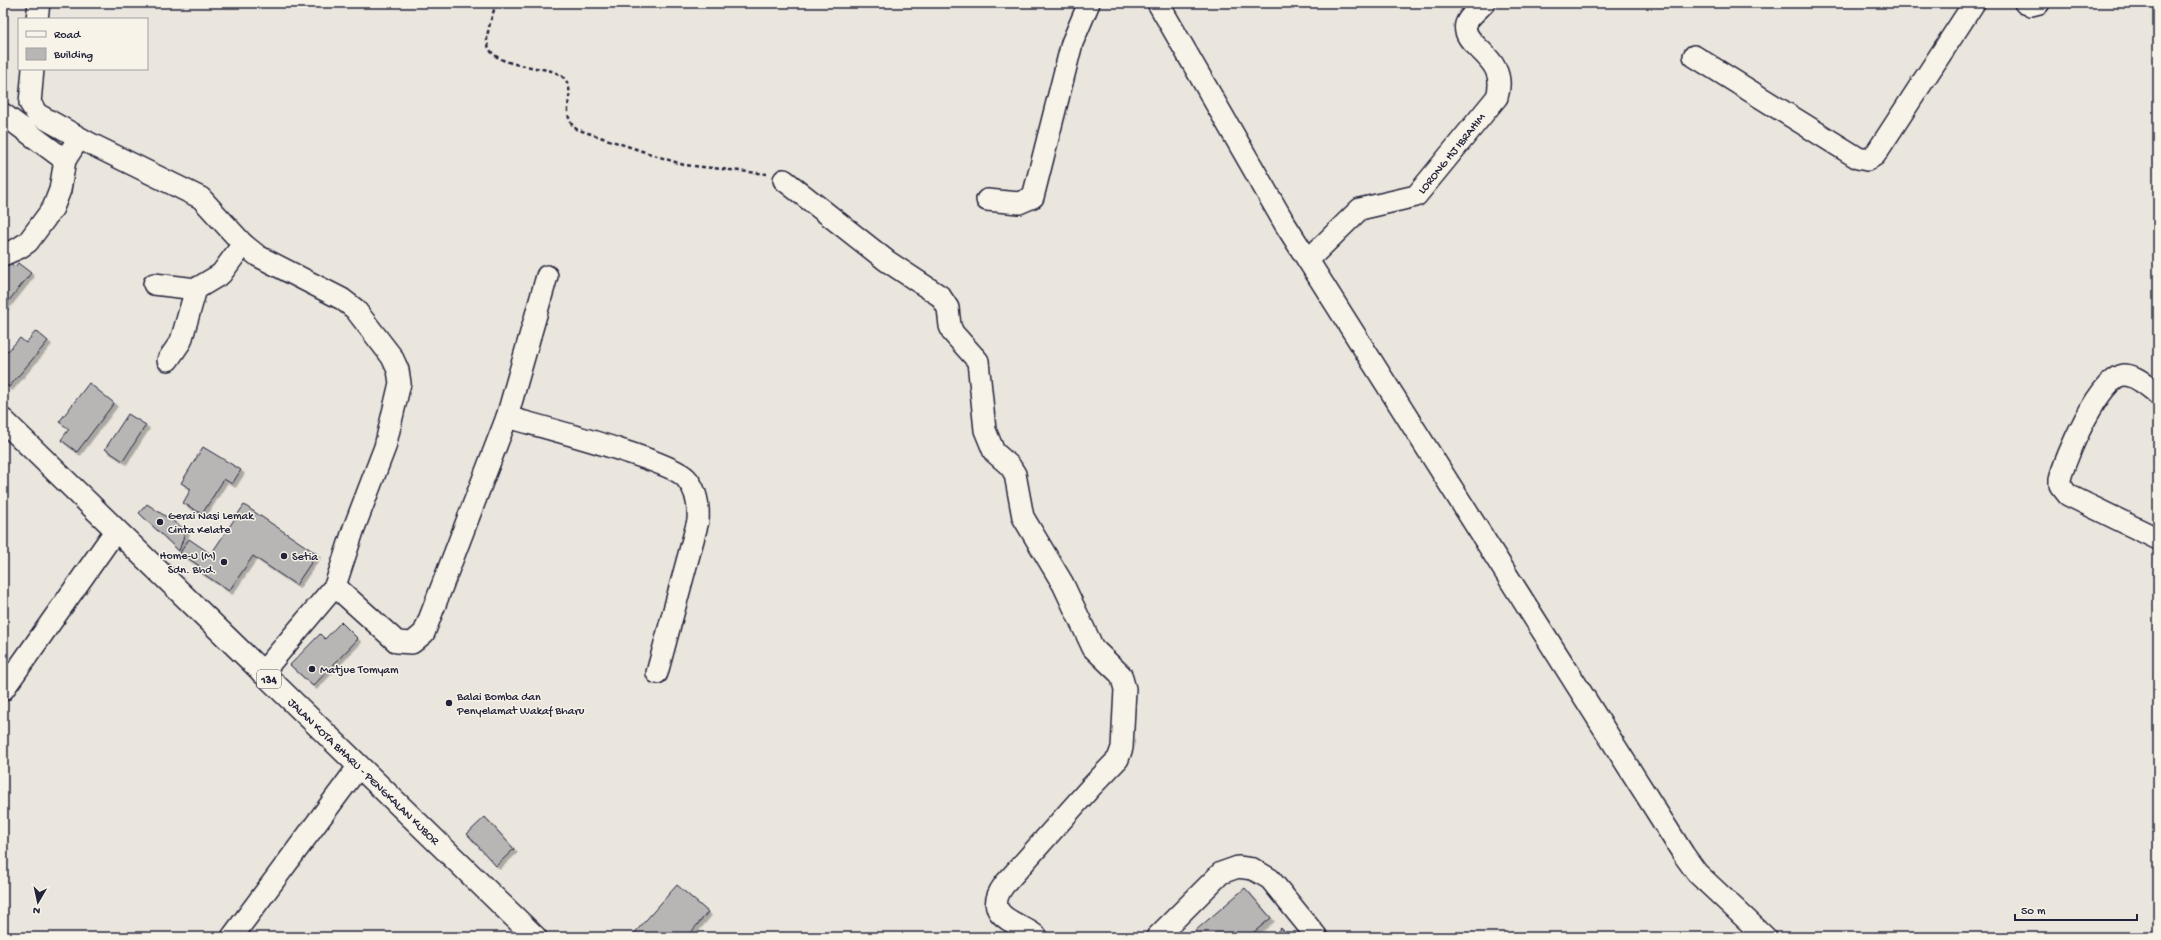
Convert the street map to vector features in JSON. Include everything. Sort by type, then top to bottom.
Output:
[{"type":"main road","name":"JALAN KOTA BHARU - PENGKALAN KUBOR","points":[[3,420],[535,937]]},
{"type":"street","points":[[37,18],[39,3]]},
{"type":"street","points":[[988,200],[1019,203],[1033,197],[1072,43],[1089,3]]},
{"type":"street","points":[[1158,3],[1308,260],[1684,855],[1697,873],[1765,937]]},
{"type":"street","name":"LORONG HJ IBRAHIM","points":[[1308,260],[1360,209],[1416,196],[1497,98],[1500,78],[1496,67],[1469,38],[1465,30],[1466,23],[1484,3]]},
{"type":"street","points":[[1694,56],[1858,158],[1868,160],[1875,155],[1974,3]]},
{"type":"street","points":[[2025,3],[2031,5],[2039,3]]},
{"type":"street","points":[[33,70],[30,103],[33,110],[48,122],[198,197],[243,244],[258,256],[342,299],[355,309],[392,357],[398,370],[400,383],[385,447],[354,528],[335,586],[262,673]]},
{"type":"street","points":[[3,114],[65,160]]},
{"type":"street","points":[[3,255],[28,242],[53,208],[60,190],[65,160],[79,138]]},
{"type":"street","points":[[784,180],[887,261],[940,296],[946,304],[953,333],[978,361],[985,430],[994,452],[1010,466],[1015,474],[1022,517],[1063,584],[1093,648],[1123,680],[1125,689],[1122,748],[1118,759],[1004,886],[998,898],[999,910],[1007,921],[1030,931],[1036,937]]},
{"type":"street","points":[[154,284],[196,289],[221,274],[243,244]]},
{"type":"street","points":[[335,586],[390,638],[405,644],[419,639],[428,626],[507,417],[547,276]]},
{"type":"street","points":[[168,360],[181,341],[196,289]]},
{"type":"street","points":[[2158,394],[2128,375],[2123,375],[2112,380],[2092,403],[2060,479],[2060,486],[2068,495],[2158,539]]},
{"type":"street","points":[[507,417],[656,462],[686,477],[694,491],[699,506],[698,521],[657,673]]},
{"type":"street","points":[[3,690],[116,530]]},
{"type":"street","points":[[232,937],[359,766]]},
{"type":"street","points":[[1157,937],[1221,873],[1238,867],[1253,869],[1270,880],[1317,937]]},
{"type":"path","points":[[496,3],[487,40],[492,53],[504,60],[552,71],[563,78],[569,89],[567,114],[572,125],[576,129],[684,165],[773,175],[784,180]]},
{"type":"building","points":[[5,259],[15,267],[18,263],[31,273],[3,308],[3,262]]},
{"type":"building","points":[[36,331],[48,341],[9,387],[3,382],[3,347],[8,351],[20,338],[26,343]]},
{"type":"building","points":[[89,383],[114,403],[77,452],[61,440],[69,429],[59,422]]},
{"type":"building","points":[[128,414],[146,425],[123,461],[105,449]]},
{"type":"building","points":[[203,447],[241,470],[232,484],[224,479],[202,514],[183,503],[191,489],[181,483]]},
{"type":"building","name":"Gerai Nasi Lemak Cinta Kelate","points":[[147,504],[186,530],[179,551],[139,513]]},
{"type":"building","points":[[244,505],[317,554],[296,585],[253,556],[229,591],[199,571],[201,567],[180,553],[189,539],[211,554]]},
{"type":"building","points":[[341,622],[358,639],[313,686],[290,665],[320,634],[325,639]]},
{"type":"building","points":[[485,817],[514,849],[496,866],[467,834]]},
{"type":"building","points":[[677,885],[708,912],[687,937],[631,937]]},
{"type":"building","points":[[1245,888],[1271,918],[1248,937],[1188,937]]},
{"type":"building","points":[[1281,928],[1289,937],[1271,937]]},
{"type":"place","name":"Gerai Nasi Lemak Cinta Kelate","points":[[160,522]]},
{"type":"place","name":"Setia","points":[[284,556]]},
{"type":"place","name":"Home-U (M) Sdn. Bhd.","points":[[224,562]]},
{"type":"place","name":"Matjue Tomyam","points":[[312,669]]},
{"type":"place","name":"Balai Bomba dan Penyelamat Wakaf Bharu","points":[[449,703]]}]
